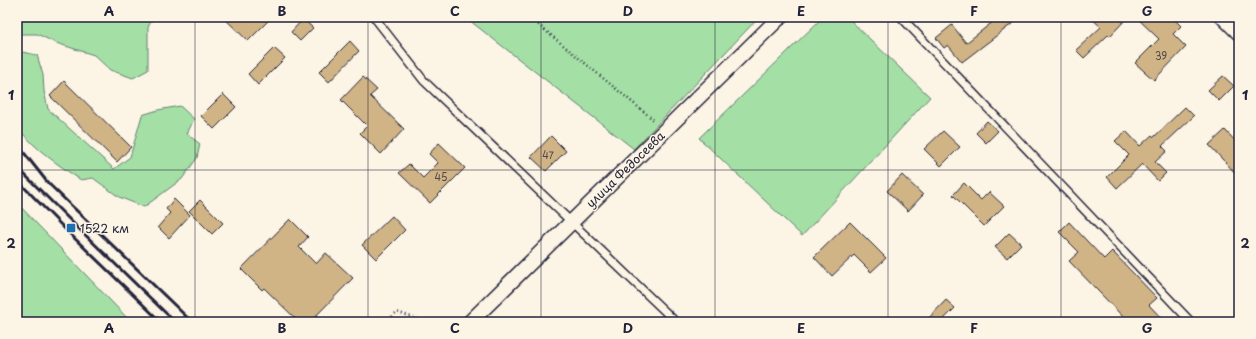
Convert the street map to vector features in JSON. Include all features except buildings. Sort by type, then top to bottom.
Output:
[{"type":"street","name":"улица Федосеева","points":[[470,322],[780,17]]},
{"type":"street","points":[[1223,17],[1239,33]]},
{"type":"lane","points":[[374,17],[424,80],[676,322]]},
{"type":"lane","points":[[901,17],[1191,322]]},
{"type":"path","points":[[529,17],[641,109],[664,130]]},
{"type":"path","points":[[386,322],[397,312],[426,322]]},
{"type":"green space","points":[[17,17],[153,17],[148,27],[148,70],[133,78],[110,70],[94,55],[56,43],[37,34],[17,34]]},
{"type":"green space","points":[[465,17],[759,17],[634,149]]},
{"type":"green space","points":[[823,17],[847,17],[930,97],[802,236],[699,138]]},
{"type":"green space","points":[[17,51],[37,55],[43,75],[44,91],[48,109],[114,169],[130,157],[142,115],[180,106],[194,119],[187,134],[200,144],[197,158],[182,179],[144,207],[119,197],[93,178],[81,180],[39,149],[17,127]]},
{"type":"green space","points":[[17,203],[131,322],[17,322]]},
{"type":"railway","points":[[17,144],[48,183],[192,322]]},
{"type":"railway","points":[[17,167],[175,322]]},
{"type":"railway","points":[[17,180],[67,231],[161,322]]},
{"type":"place","name":"1522 км","points":[[71,228]]}]
